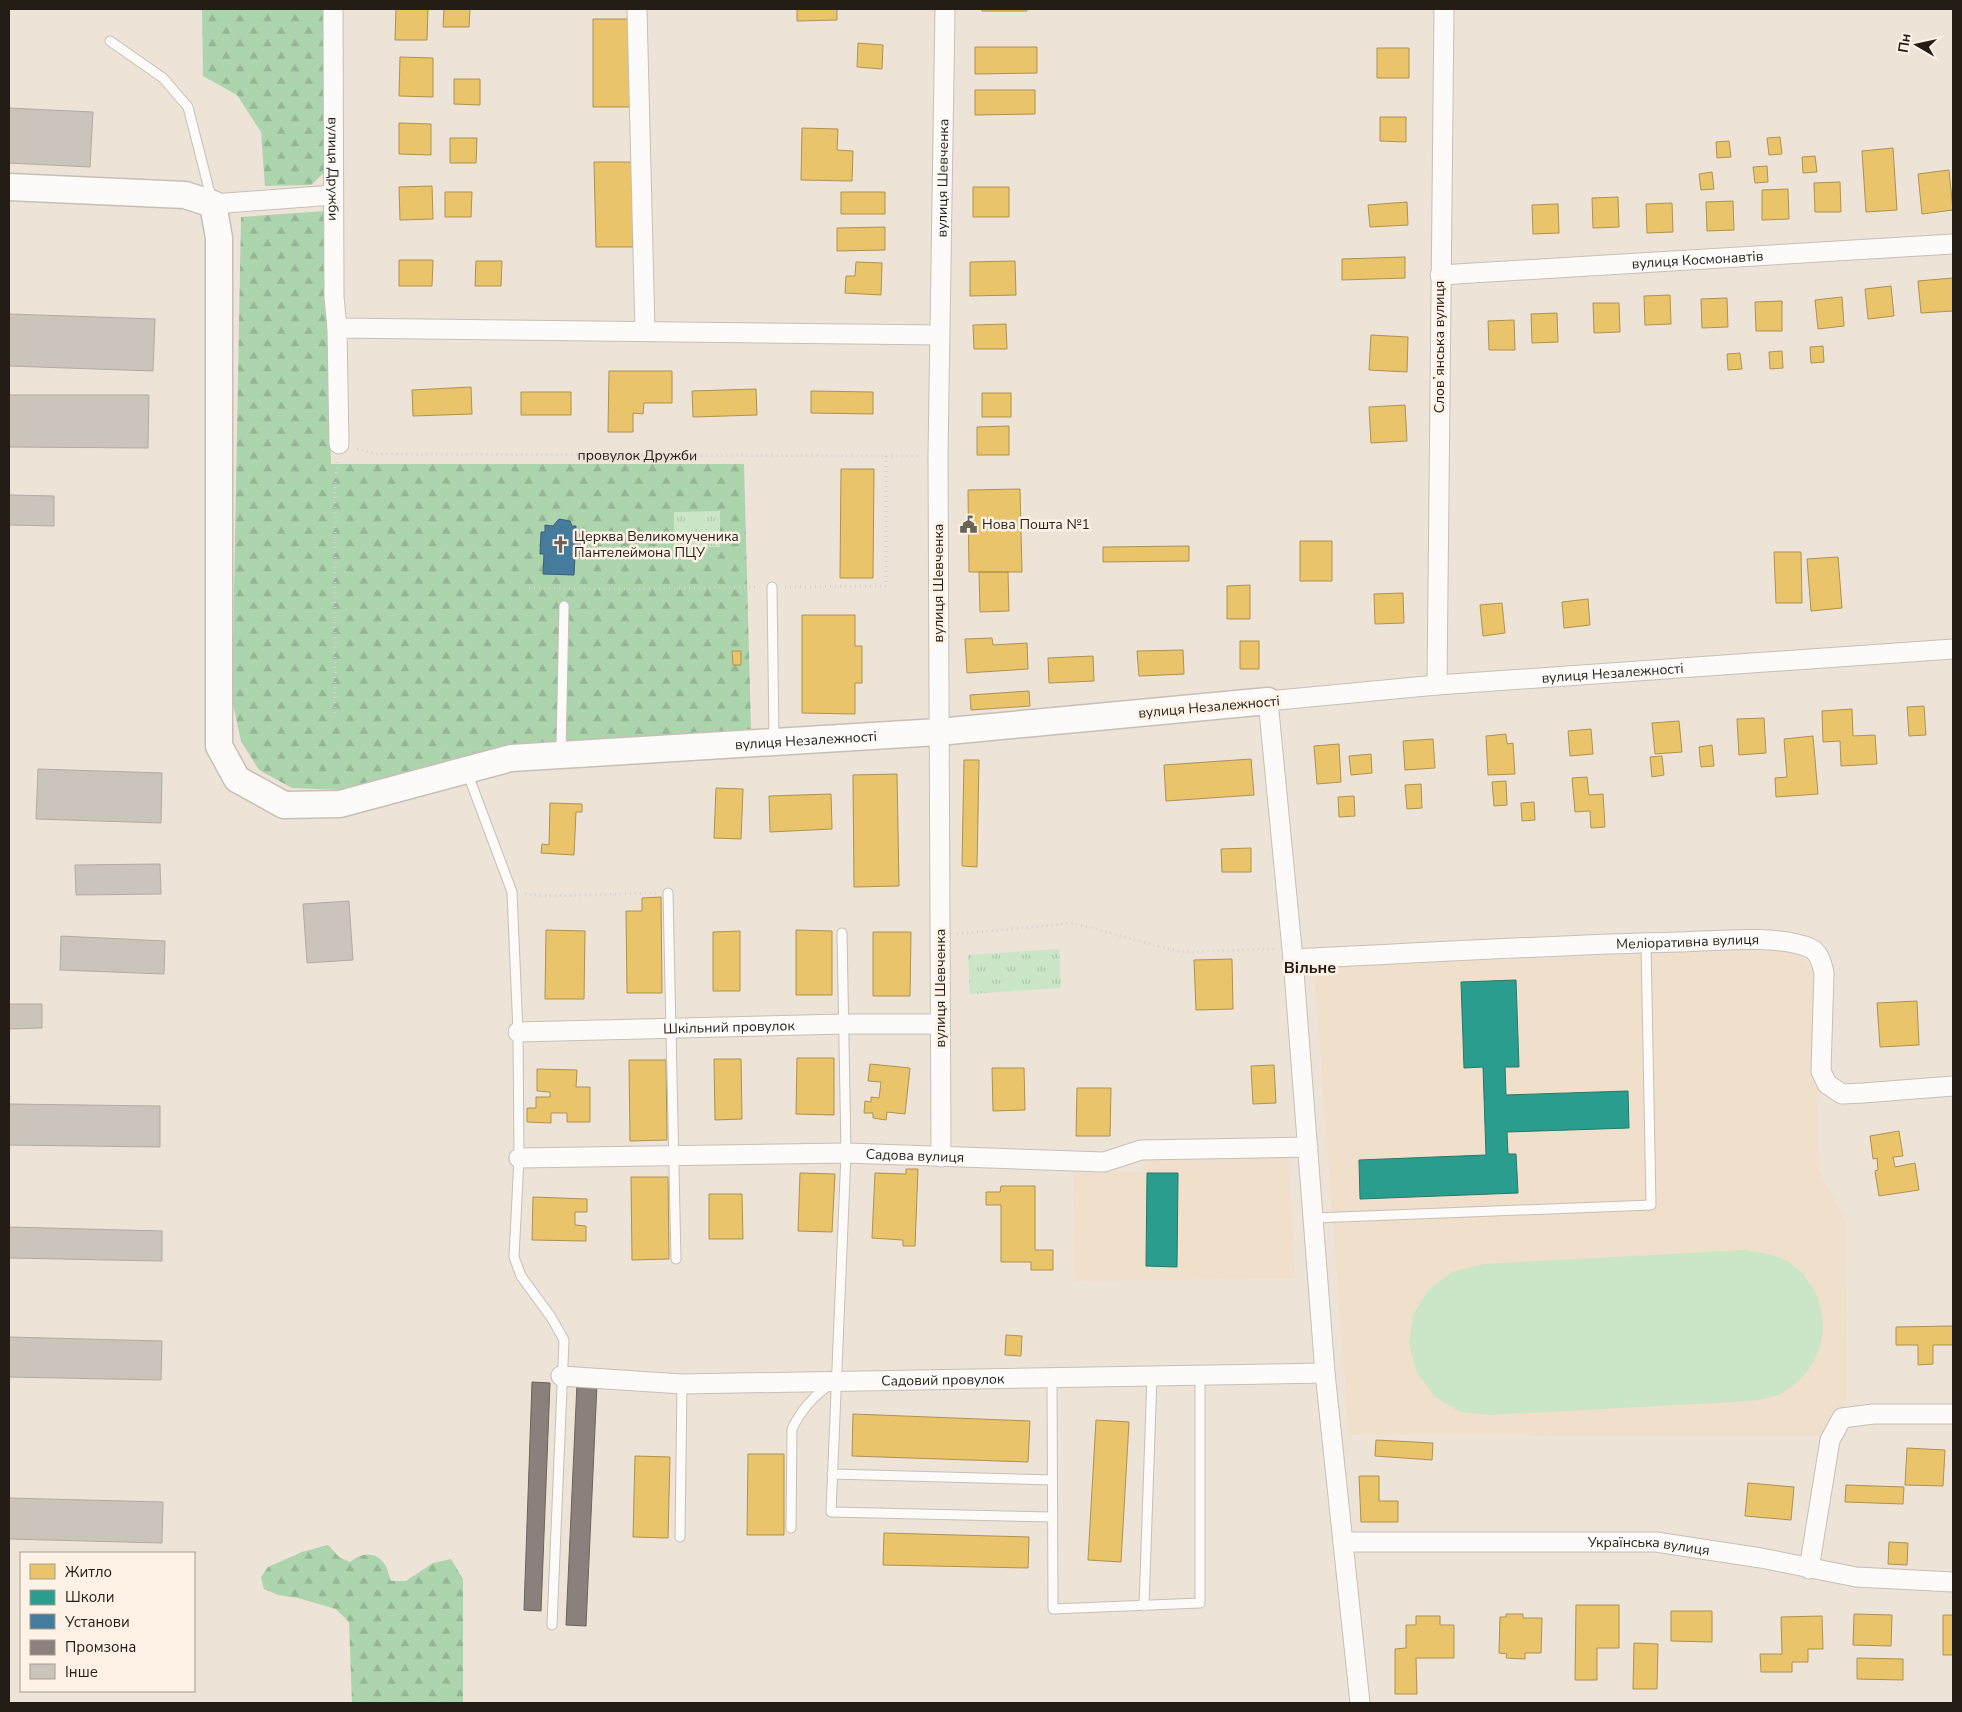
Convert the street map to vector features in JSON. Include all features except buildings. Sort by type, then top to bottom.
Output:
[{"type":"street","name":"вулиця Дружби","points":[[333,9],[334,297],[337,328],[339,444]]},
{"type":"street","points":[[637,9],[645,332]]},
{"type":"street","name":"вулиця Шевченка","points":[[941,1157],[938,456],[945,9]]},
{"type":"street","name":"Словʼянська вулиця","points":[[1436,685],[1444,9]]},
{"type":"street","points":[[9,187],[185,195],[213,204],[333,195]]},
{"type":"street","name":"вулиця Незалежності","points":[[213,204],[219,238],[219,746],[237,779],[284,805],[340,804],[511,758],[938,732],[1436,685],[1953,649]]},
{"type":"street","name":"вулиця Космонавтів","points":[[1440,275],[1953,244]]},
{"type":"street","points":[[337,328],[939,335]]},
{"type":"street","points":[[1268,701],[1293,954],[1325,1372],[1360,1703]]},
{"type":"street","name":"Меліоративна вулиця","points":[[1293,954],[1751,940],[1786,942],[1812,948],[1820,958],[1824,972],[1821,1072],[1827,1084],[1842,1094],[1863,1094],[1953,1086]]},
{"type":"street","name":"Шкільний провулок","points":[[518,1032],[844,1024],[940,1024]]},
{"type":"street","name":"Садова вулиця","points":[[519,1158],[846,1153],[1104,1162],[1141,1150],[1308,1147]]},
{"type":"street","name":"Садовий провулок","points":[[561,1376],[682,1384],[1325,1372]]},
{"type":"street","points":[[1809,1569],[1830,1440],[1842,1418],[1873,1414],[1953,1414]]},
{"type":"street","name":"Українська вулиця","points":[[1343,1542],[1656,1542],[1761,1558],[1856,1577],[1953,1582]]},
{"type":"lane","points":[[110,41],[163,78],[188,107],[213,204]]},
{"type":"lane","points":[[772,587],[774,742]]},
{"type":"lane","points":[[561,755],[564,606]]},
{"type":"lane","points":[[466,770],[512,892],[518,1032],[519,1158],[514,1257],[521,1276],[551,1317],[564,1340],[552,1625]]},
{"type":"lane","points":[[668,893],[676,1260]]},
{"type":"lane","points":[[842,933],[846,1153],[831,1512],[1052,1517]]},
{"type":"lane","points":[[1314,1218],[1651,1205],[1646,943]]},
{"type":"lane","points":[[1052,1377],[1052,1609],[1200,1603],[1200,1375]]},
{"type":"lane","points":[[1144,1606],[1152,1376]]},
{"type":"lane","points":[[791,1528],[792,1429],[798,1415],[806,1405],[817,1394],[836,1381]]},
{"type":"lane","points":[[680,1537],[682,1384]]},
{"type":"lane","points":[[832,1474],[1052,1480]]},
{"type":"path","name":"провулок Дружби","points":[[339,444],[378,454],[938,456]]},
{"type":"path","points":[[336,713],[335,487],[339,444]]},
{"type":"path","points":[[529,588],[886,586],[886,456]]},
{"type":"path","points":[[512,892],[545,896],[668,893]]},
{"type":"path","points":[[939,936],[1073,923],[1180,952],[1293,954]]},
{"type":"shaded area","points":[[1750,951],[1784,952],[1801,957],[1812,968],[1814,978],[1819,1172],[1846,1222],[1847,1402],[1824,1436],[1349,1435],[1314,967]]},
{"type":"shaded area","points":[[1288,1155],[1295,1278],[1075,1281],[1073,1171],[1143,1172],[1145,1156]]},
{"type":"green space","points":[[202,9],[329,9],[328,169],[311,185],[265,186],[261,132],[237,95],[203,76]]},
{"type":"green space","points":[[326,211],[326,296],[331,464],[744,464],[751,729],[512,745],[343,790],[292,788],[259,770],[241,741],[232,699],[241,217]]},
{"type":"green space","points":[[720,511],[720,547],[674,547],[674,512]]},
{"type":"green space","points":[[1059,949],[1061,988],[970,994],[968,955]]},
{"type":"green space","points":[[1744,1250],[1773,1255],[1792,1264],[1808,1281],[1817,1296],[1822,1311],[1821,1343],[1816,1358],[1796,1383],[1778,1395],[1752,1401],[1490,1415],[1460,1412],[1435,1397],[1417,1373],[1409,1345],[1413,1315],[1428,1290],[1452,1272],[1483,1264]]},
{"type":"green space","points":[[328,1545],[339,1557],[350,1562],[368,1554],[377,1557],[386,1567],[391,1581],[406,1581],[433,1563],[451,1559],[463,1579],[463,1703],[352,1703],[349,1622],[336,1609],[298,1598],[278,1595],[264,1589],[261,1577],[268,1567],[302,1552]]},
{"type":"place","name":"Нова Пошта №1","points":[[968,524]]},
{"type":"place","name":"Церква Великомученика Пантелеймона ПЦУ","points":[[560,544]]},
{"type":"district","name":"Вільне","points":[[1310,968]]}]
